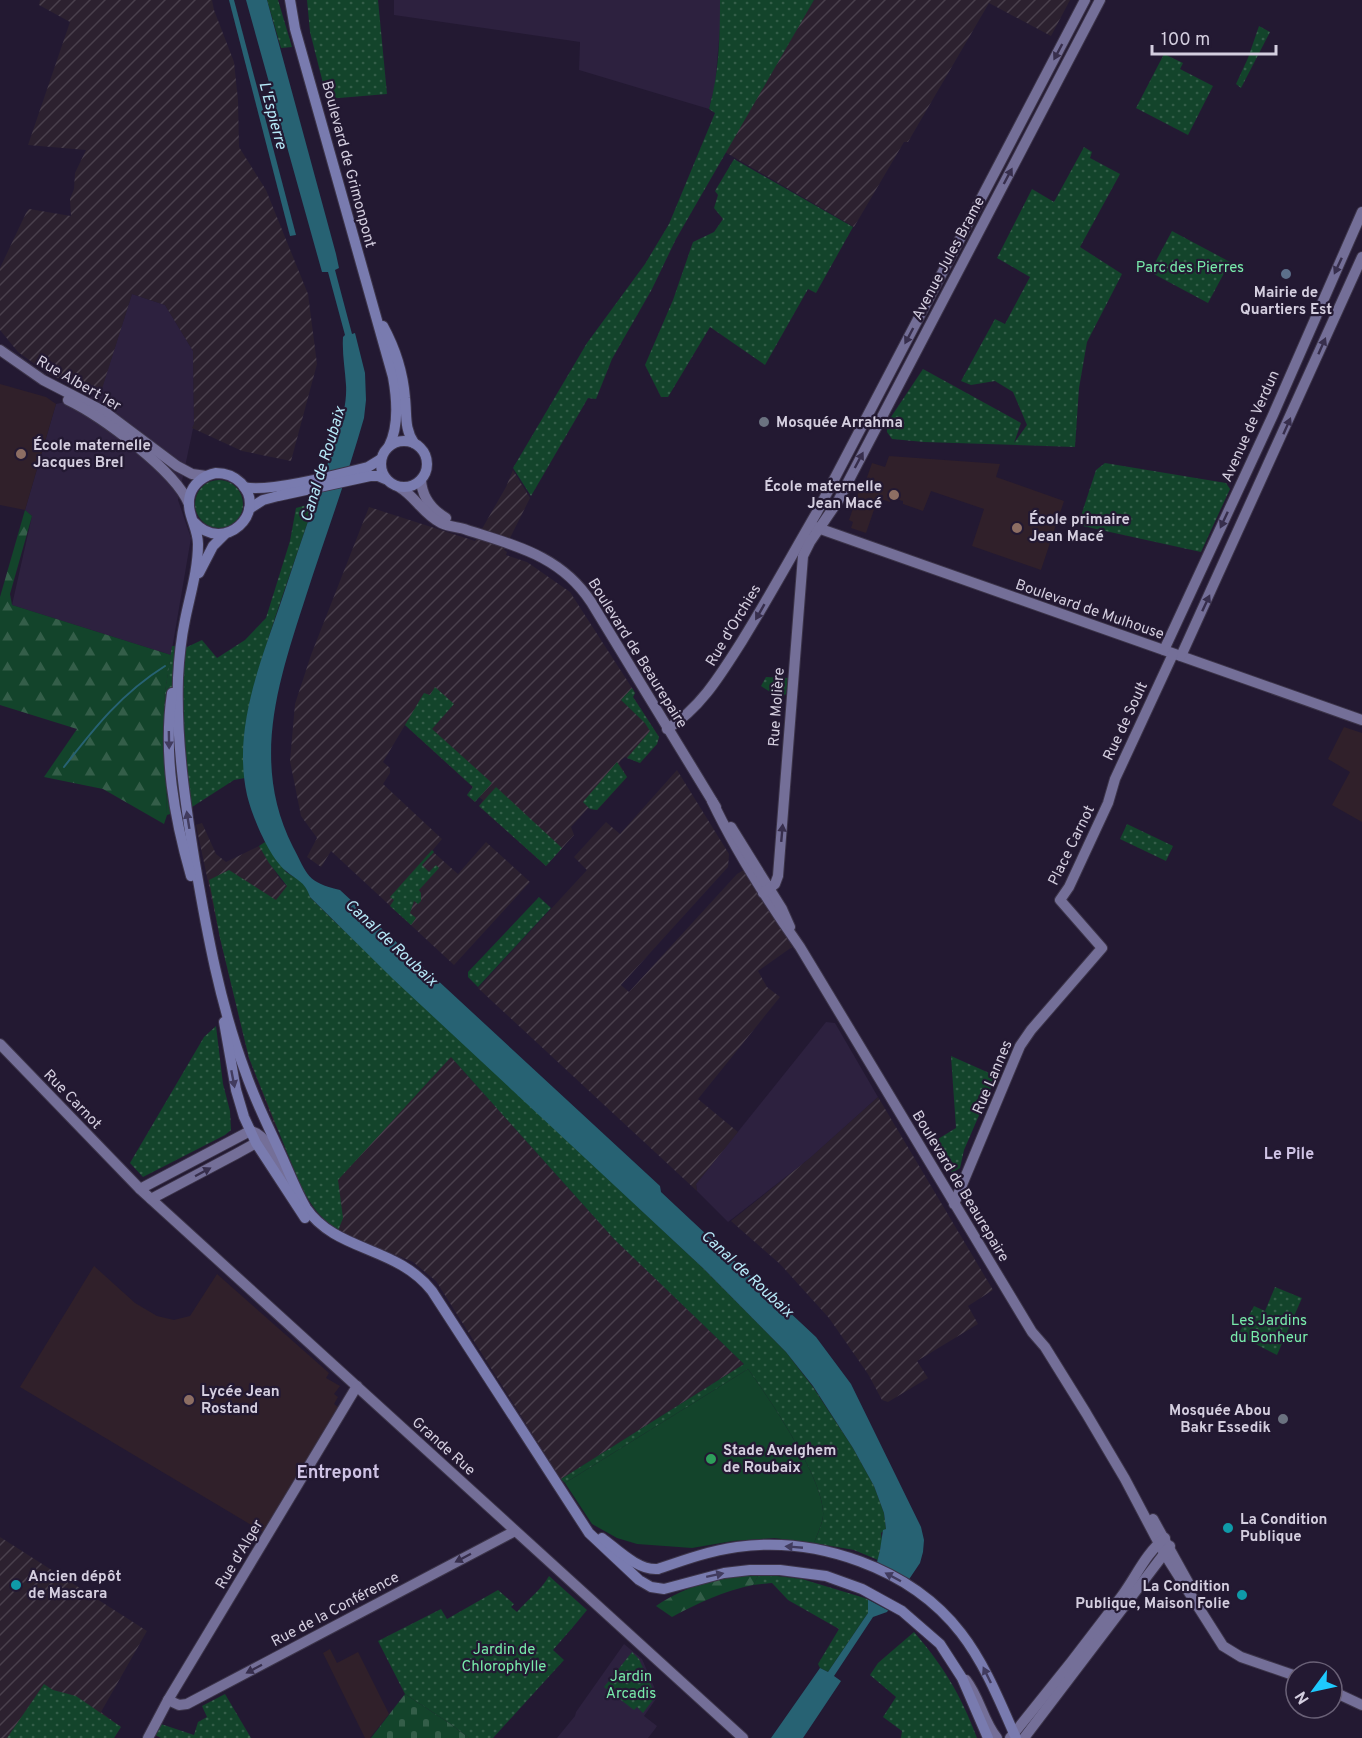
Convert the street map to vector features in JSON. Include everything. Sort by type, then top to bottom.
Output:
[{"type":"main road","name":"Boulevard de Grimonpont","points":[[290,0],[293,20],[395,391],[394,429],[388,446]]},
{"type":"main road","name":"Boulevard de Grimonpont","points":[[297,0],[303,53]]},
{"type":"main road","name":"Boulevard de Grimonpont","points":[[366,284],[394,349],[405,398],[407,428],[414,443]]},
{"type":"main road","points":[[244,487],[276,491],[369,472],[399,487],[412,486],[421,480],[426,471],[426,458],[422,449],[414,443],[399,441],[388,446],[381,459],[369,472]]},
{"type":"main road","points":[[381,459],[381,471],[385,479]]},
{"type":"main road","points":[[193,586],[210,550],[225,534],[241,525],[249,509],[249,497],[244,487],[227,474],[216,473],[206,476],[192,489],[189,504],[198,545],[179,662],[178,721],[182,783],[204,920],[218,980],[244,1070],[303,1202],[312,1217],[323,1228],[344,1239]]},
{"type":"main road","points":[[249,509],[276,491]]},
{"type":"main road","points":[[194,522],[210,533],[225,534]]},
{"type":"main road","points":[[218,980],[236,1090],[250,1131],[259,1139],[306,1219],[324,1232],[403,1264],[428,1285],[596,1540],[634,1576],[646,1585],[658,1589],[716,1574],[750,1570],[799,1572],[844,1582],[890,1604],[918,1624],[940,1644],[958,1671],[988,1738]]},
{"type":"main road","points":[[580,1518],[595,1534],[643,1567],[654,1570],[712,1551],[751,1546],[803,1547],[851,1558],[893,1577],[931,1603],[949,1619],[973,1649],[1016,1737]]},
{"type":"street","name":"Avenue Jules Brame","points":[[814,526],[1085,0]]},
{"type":"street","name":"Avenue Jules Brame","points":[[814,526],[838,501],[1100,0]]},
{"type":"street","name":"Avenue de Verdun","points":[[1173,653],[1273,415],[1362,212]]},
{"type":"street","points":[[974,213],[986,219]]},
{"type":"street","points":[[1173,653],[1362,257]]},
{"type":"street","name":"Rue Albert 1er","points":[[0,350],[43,380],[105,412],[177,466],[192,474],[206,476]]},
{"type":"street","name":"Rue Albert 1er","points":[[0,359],[37,384],[92,414],[157,463],[183,491],[189,504]]},
{"type":"street","points":[[421,480],[424,495],[430,505],[461,528]]},
{"type":"street","points":[[399,487],[406,491],[422,510],[435,519],[461,528]]},
{"type":"street","name":"Boulevard de Mulhouse","points":[[814,526],[1362,720]]},
{"type":"street","name":"Rue d'Orchies","points":[[667,729],[688,714],[716,681],[787,565],[814,526]]},
{"type":"street","name":"Rue Molière","points":[[766,891],[775,884],[778,876],[802,572],[806,549],[814,526]]},
{"type":"street","name":"Boulevard de Beaurepaire","points":[[461,528],[538,554],[557,565],[582,588],[712,801],[729,836],[766,891],[785,914],[800,947],[1032,1332],[1045,1347],[1164,1545],[1184,1573],[1195,1601],[1223,1646],[1241,1656],[1284,1672]]},
{"type":"street","points":[[787,565],[790,562],[794,563],[802,572]]},
{"type":"street","name":"Rue de Soult","points":[[1108,803],[1115,779],[1173,653]]},
{"type":"street","name":"Place Carnot","points":[[1102,948],[1060,900],[1069,887],[1108,803]]},
{"type":"street","name":"Rue Lannes","points":[[954,1204],[1020,1046],[1031,1030],[1102,948]]},
{"type":"street","name":"Rue Carnot","points":[[0,1044],[126,1175]]},
{"type":"street","points":[[155,1202],[259,1139],[266,1122]]},
{"type":"street","points":[[140,1189],[250,1131]]},
{"type":"street","points":[[259,1139],[303,1209],[323,1228]]},
{"type":"street","name":"Grande Rue","points":[[126,1175],[743,1738]]},
{"type":"street","name":"Rue d'Alger","points":[[148,1738],[168,1700],[357,1386]]},
{"type":"street","name":"Rue de la Conférence","points":[[168,1700],[179,1705],[187,1704],[515,1531]]},
{"type":"street","points":[[1016,1737],[1034,1707],[1059,1679],[1139,1569],[1164,1545]]},
{"type":"street","points":[[958,1671],[973,1690],[990,1729],[997,1738]]},
{"type":"street","points":[[1344,1693],[1362,1698]]},
{"type":"street","points":[[1344,1696],[1362,1705]]},
{"type":"shaded area","points":[[40,0],[212,0],[234,62],[239,147],[266,190],[308,294],[317,364],[291,461],[242,451],[192,428],[194,424],[193,351],[165,305],[132,294],[100,395],[50,375],[18,352],[0,330],[0,268],[26,213],[29,209],[71,216],[70,199],[74,189],[75,173],[86,150],[28,145],[70,22],[39,5]]},
{"type":"shaded area","points":[[394,0],[720,0],[715,85],[709,109],[579,70],[580,42],[394,15]]},
{"type":"shaded area","points":[[814,0],[1070,0],[1051,36],[989,3],[908,142],[904,142],[854,227],[725,152]]},
{"type":"shaded area","points":[[132,294],[165,305],[193,351],[194,424],[178,500],[191,538],[171,655],[12,605],[32,516],[25,510],[56,404],[100,394]]},
{"type":"shaded area","name":"École maternelle Jacques Brel","points":[[0,384],[46,397],[56,404],[25,510],[0,505]]},
{"type":"shaded area","name":"École primaire Jean Macé","points":[[889,456],[1000,464],[996,477],[1064,501],[1041,570],[972,546],[984,509],[931,491],[923,511],[903,504],[903,501],[892,498],[890,502],[878,498],[866,533],[851,528],[853,522],[849,520],[872,463],[885,467]]},
{"type":"shaded area","points":[[513,470],[530,498],[504,550],[507,552],[506,555],[527,562],[570,592],[632,688],[635,693],[633,697],[659,737],[657,744],[640,763],[625,757],[621,760],[619,763],[627,777],[597,810],[588,808],[571,827],[574,835],[546,866],[479,806],[483,800],[479,797],[475,802],[467,795],[473,787],[405,725],[383,762],[390,768],[390,773],[383,784],[442,839],[432,851],[458,874],[486,842],[530,882],[454,965],[331,851],[321,867],[307,857],[317,838],[301,816],[290,761],[295,704],[311,655],[369,507],[475,541],[506,487]]},
{"type":"shaded area","points":[[1344,727],[1362,733],[1362,822],[1332,805],[1350,772],[1328,759]]},
{"type":"shaded area","points":[[677,770],[729,854],[728,867],[621,985],[629,992],[737,874],[747,868],[792,947],[758,971],[767,987],[780,997],[698,1099],[738,1132],[696,1184],[697,1191],[478,988],[587,870],[574,857],[606,822],[620,834]]},
{"type":"shaded area","points":[[202,823],[216,854],[226,862],[259,846],[280,879],[451,1057],[614,1239],[744,1364],[561,1479],[436,1281],[413,1262],[338,1231],[274,1123],[249,1058],[220,938],[196,825]]},
{"type":"shaded area","points":[[826,1022],[835,1023],[878,1097],[810,1158],[728,1222],[697,1191],[696,1184]]},
{"type":"shaded area","points":[[878,1097],[993,1290],[968,1306],[978,1324],[917,1361],[928,1378],[888,1402],[882,1400],[868,1374],[829,1318],[780,1264],[731,1221],[810,1158]]},
{"type":"shaded area","name":"Lycée Jean Rostand","points":[[94,1266],[135,1303],[157,1316],[174,1320],[190,1316],[217,1274],[329,1373],[326,1378],[340,1386],[334,1394],[338,1397],[334,1404],[338,1407],[263,1532],[20,1387]]},
{"type":"shaded area","points":[[0,1537],[147,1631],[101,1712],[121,1727],[114,1738],[0,1738]]},
{"type":"shaded area","points":[[624,1644],[642,1659],[658,1696],[644,1716],[657,1726],[655,1729],[648,1738],[557,1738],[575,1716]]},
{"type":"shaded area","points":[[330,1649],[337,1663],[358,1652],[389,1714],[370,1738],[365,1738],[323,1653]]},
{"type":"green space","points":[[267,0],[278,0],[292,47],[281,48]]},
{"type":"green space","points":[[307,0],[378,0],[387,94],[327,99],[310,32]]},
{"type":"green space","points":[[720,0],[814,0],[676,239],[652,289],[612,359],[596,399],[588,398],[531,496],[513,468],[587,343],[645,264],[669,224],[715,113],[709,109],[718,55]]},
{"type":"green space","points":[[1259,26],[1270,32],[1241,88],[1236,84]]},
{"type":"green space","points":[[1164,54],[1183,63],[1180,69],[1213,86],[1188,135],[1136,108]]},
{"type":"green space","points":[[1084,147],[1092,152],[1090,158],[1120,174],[1080,247],[1122,274],[1087,342],[1079,388],[1075,447],[892,439],[887,432],[887,423],[923,369],[1021,423],[1014,443],[1027,425],[1013,392],[995,381],[971,385],[961,381],[995,319],[1005,324],[1030,277],[997,258],[1032,189],[1054,202]]},
{"type":"green space","points":[[734,159],[853,227],[816,293],[808,289],[765,365],[710,327],[668,397],[661,397],[645,365],[673,300],[693,242],[714,232],[723,219],[714,208],[718,195],[715,191]]},
{"type":"green space","name":"Parc des Pierres","points":[[1172,231],[1230,262],[1208,303],[1150,272]]},
{"type":"green space","points":[[1105,463],[1226,483],[1230,489],[1201,552],[1078,525],[1096,470]]},
{"type":"green space","points":[[214,480],[224,480],[236,487],[243,499],[243,509],[236,521],[224,528],[214,528],[199,517],[195,509],[195,499],[206,484]]},
{"type":"green space","points":[[314,503],[251,698],[244,737],[245,778],[234,780],[192,807],[167,815],[164,698],[172,646],[187,647],[202,640],[217,658],[245,640],[266,618],[290,541],[296,508]]},
{"type":"green space","points":[[25,510],[32,516],[10,594],[12,605],[171,655],[164,698],[167,815],[164,824],[103,789],[44,777],[77,729],[0,705],[0,597]]},
{"type":"green space","points":[[766,677],[788,678],[786,694],[780,698],[761,686]]},
{"type":"green space","points":[[435,687],[454,704],[432,729],[492,783],[475,802],[467,795],[473,787],[405,725],[424,693],[430,695]]},
{"type":"green space","points":[[632,688],[635,693],[633,697],[659,737],[657,744],[640,763],[627,758],[650,731],[645,723],[621,700]]},
{"type":"green space","points":[[617,762],[627,777],[597,810],[590,809],[583,802]]},
{"type":"green space","points":[[496,787],[562,848],[546,866],[479,806]]},
{"type":"green space","points":[[1127,824],[1173,846],[1166,861],[1120,839]]},
{"type":"green space","points":[[265,842],[286,872],[302,882],[310,897],[334,921],[704,1269],[786,1352],[813,1387],[853,1448],[874,1486],[884,1513],[886,1529],[881,1533],[878,1560],[854,1550],[814,1543],[823,1516],[822,1501],[816,1483],[769,1399],[748,1369],[565,1483],[561,1479],[744,1364],[614,1239],[451,1057],[338,1180],[343,1218],[338,1231],[320,1215],[299,1182],[249,1058],[220,938],[209,880],[229,870],[276,900],[287,886],[259,846]]},
{"type":"green space","points":[[432,850],[434,852],[422,865],[429,872],[436,865],[439,868],[419,890],[421,901],[418,904],[414,901],[410,913],[416,918],[411,925],[390,906],[394,900],[390,897]]},
{"type":"green space","points":[[539,897],[551,908],[478,987],[468,977],[468,972]]},
{"type":"green space","points":[[216,1026],[231,1130],[143,1177],[130,1163],[204,1037]]},
{"type":"green space","points":[[951,1056],[996,1076],[964,1150],[960,1168],[952,1173],[933,1142],[956,1128]]},
{"type":"green space","name":"Les Jardins du Bonheur","points":[[1275,1287],[1302,1298],[1277,1355],[1238,1335],[1254,1306],[1265,1311]]},
{"type":"green space","points":[[748,1369],[795,1441],[816,1483],[822,1501],[823,1516],[814,1543],[774,1538],[733,1541],[692,1548],[637,1544],[617,1538],[592,1524],[565,1483]]},
{"type":"green space","points":[[759,1574],[802,1579],[868,1599],[868,1613],[828,1672],[820,1668],[818,1664],[839,1629],[788,1600],[772,1583],[753,1585]]},
{"type":"green space","points":[[759,1574],[753,1585],[711,1598],[672,1617],[656,1606],[693,1587],[732,1577]]},
{"type":"green space","name":"Jardin de Chlorophylle","points":[[549,1576],[587,1610],[553,1650],[564,1660],[493,1738],[469,1738],[405,1694],[378,1641],[441,1609],[447,1619],[498,1590],[514,1604],[511,1607],[517,1612]]},
{"type":"green space","points":[[914,1632],[951,1682],[977,1738],[901,1738],[902,1731],[883,1717],[896,1697],[870,1675],[878,1663]]},
{"type":"green space","name":"Jardin Arcadis","points":[[632,1652],[639,1659],[656,1696],[643,1713],[637,1707],[634,1710],[604,1687]]},
{"type":"green space","points":[[44,1684],[53,1690],[76,1696],[121,1727],[114,1738],[7,1738]]},
{"type":"green space","points":[[225,1694],[251,1738],[161,1738],[155,1735],[161,1724],[194,1735],[198,1722],[207,1717],[202,1706]]},
{"type":"green space","points":[[405,1694],[449,1723],[469,1738],[371,1738]]},
{"type":"water","points":[[229,0],[234,0],[296,235],[290,236]]},
{"type":"water","name":"Canal de Roubaix","points":[[246,0],[267,0],[336,254],[339,268],[335,270],[365,373],[364,418],[296,627],[273,721],[271,752],[273,784],[280,815],[293,847],[309,876],[320,884],[340,890],[660,1186],[661,1192],[816,1337],[851,1384],[921,1527],[924,1540],[923,1552],[920,1563],[887,1612],[873,1617],[834,1676],[841,1681],[803,1738],[771,1738],[820,1668],[828,1672],[868,1613],[868,1599],[883,1530],[886,1529],[884,1513],[874,1486],[853,1448],[813,1386],[786,1352],[704,1269],[393,979],[310,897],[303,884],[286,871],[273,856],[249,804],[243,770],[246,719],[266,644],[340,427],[346,391],[343,349],[345,335],[328,272],[322,272]]},
{"type":"pier","points":[[875,1561],[912,1581],[891,1612],[865,1598]]},
{"type":"waterway","points":[[64,767],[122,699],[165,666]]},
{"type":"place","name":"Mairie de Quartiers Est","points":[[1286,274]]},
{"type":"place","name":"Mosquée Arrahma","points":[[764,422]]},
{"type":"place","name":"École maternelle Jacques Brel","points":[[21,454]]},
{"type":"place","name":"École maternelle Jean Macé","points":[[894,495]]},
{"type":"place","name":"École primaire Jean Macé","points":[[1017,528]]},
{"type":"place","name":"Lycée Jean Rostand","points":[[189,1400]]},
{"type":"place","name":"Mosquée Abou Bakr Essedik","points":[[1283,1419]]},
{"type":"place","name":"Stade Avelghem de Roubaix","points":[[711,1459]]},
{"type":"place","name":"La Condition Publique","points":[[1228,1528]]},
{"type":"place","name":"Ancien dépôt de Mascara","points":[[16,1585]]},
{"type":"place","name":"La Condition Publique, Maison Folie","points":[[1242,1595]]},
{"type":"district","name":"Le Pile","points":[[1289,1153]]},
{"type":"district","name":"Entrepont","points":[[338,1472]]},
{"type":"water label","name":"L'Espierre","points":[[274,115]]}]
